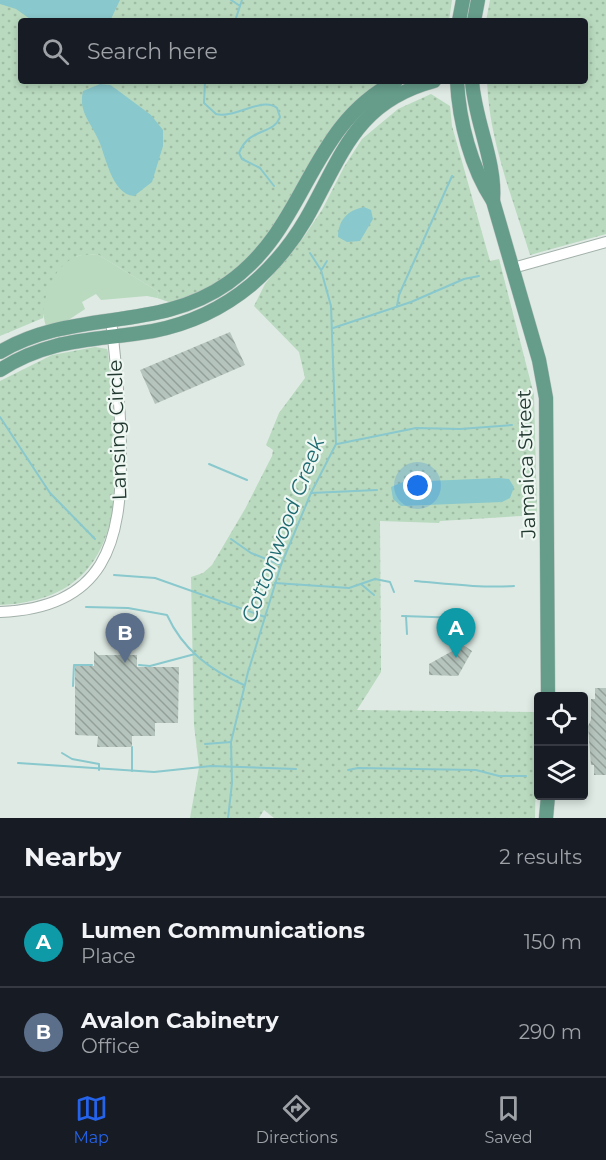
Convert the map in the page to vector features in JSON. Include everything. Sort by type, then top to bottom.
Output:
[{"type":"main road","points":[[460,18],[463,0]]},
{"type":"main road","points":[[475,18],[478,0]]},
{"type":"main road","points":[[0,352],[45,332],[155,314],[184,307],[214,292],[245,269],[286,222],[324,149],[339,126],[367,99],[391,84]]},
{"type":"main road","points":[[0,370],[53,345],[112,335],[150,332],[185,323],[219,307],[241,292],[266,270],[295,236],[338,156],[359,127],[375,110],[393,98],[427,84]]},
{"type":"main road","name":"Jamaica Street","points":[[457,84],[464,126],[480,182],[493,201],[513,268],[539,360],[547,405],[548,692]]},
{"type":"main road","name":"Jamaica Street","points":[[472,84],[478,123],[495,180],[493,201]]},
{"type":"main road","points":[[546,818],[548,800]]},
{"type":"street","points":[[513,268],[606,242]]},
{"type":"street","name":"Lansing Circle","points":[[0,612],[39,608],[68,596],[92,576],[112,544],[118,518],[122,458],[111,320]]},
{"type":"green space","points":[[0,0],[452,0],[449,18],[18,18],[18,84],[382,84],[357,101],[335,124],[320,147],[290,206],[256,251],[219,283],[172,303],[157,298],[159,292],[97,254],[77,256],[50,287],[43,318],[0,336]]},
{"type":"green space","points":[[490,0],[606,0],[606,234],[530,255],[497,148],[487,84],[588,84],[588,18],[487,18]]},
{"type":"green space","points":[[431,94],[450,106],[452,126],[490,261],[499,259],[534,395],[537,515],[440,521],[439,523],[380,521],[381,672],[357,710],[534,712],[535,818],[274,818],[264,810],[259,818],[190,818],[199,767],[194,725],[191,577],[203,573],[212,565],[245,509],[272,456],[273,450],[266,445],[279,413],[305,378],[299,352],[254,306],[265,284],[303,238],[322,210],[344,167],[362,139],[398,109]]},
{"type":"green space","points":[[97,254],[159,292],[157,298],[147,296],[101,300],[96,294],[82,302],[85,309],[67,321],[46,326],[44,307],[46,296],[61,267],[80,255]]},
{"type":"green space","points":[[95,347],[107,349],[108,352],[115,434],[116,476],[112,515],[100,549],[79,577],[47,597],[0,605],[0,381],[52,355]]},
{"type":"water","points":[[0,0],[120,0],[111,18],[29,18],[16,9],[0,4]]},
{"type":"water","points":[[100,84],[110,85],[116,89],[151,115],[163,130],[163,146],[152,182],[134,196],[126,194],[110,173],[98,139],[82,105],[83,91]]},
{"type":"water","points":[[364,207],[371,210],[373,219],[360,241],[347,242],[338,237],[338,231],[345,217]]},
{"type":"water","points":[[509,479],[514,487],[510,498],[502,502],[401,506],[393,499],[391,487],[403,482]]},
{"type":"building","points":[[230,332],[245,365],[155,404],[140,370]]},
{"type":"building","points":[[463,645],[472,651],[458,676],[429,675],[429,664]]},
{"type":"building","points":[[94,651],[98,655],[137,655],[137,667],[179,667],[178,723],[155,723],[155,736],[132,736],[132,747],[97,747],[98,736],[75,735],[75,666],[94,666]]},
{"type":"building","points":[[595,688],[606,688],[606,775],[594,775],[594,765],[591,765],[588,726],[591,720],[591,699],[595,699]]},
{"type":"waterway","points":[[231,0],[240,6]]},
{"type":"waterway","name":"Cottonwood Creek","points":[[236,18],[242,0]]},
{"type":"waterway","name":"Cottonwood Creek","points":[[205,84],[204,103],[216,114],[223,115],[264,105],[277,108],[280,117],[277,123],[249,139],[239,153],[242,159],[260,168],[274,186]]},
{"type":"waterway","points":[[397,306],[399,295],[452,176]]},
{"type":"waterway","name":"Cottonwood Creek","points":[[228,818],[232,783],[231,742],[248,672],[281,565],[311,493],[336,444],[331,306],[321,270],[310,253]]},
{"type":"waterway","points":[[322,269],[327,261]]},
{"type":"waterway","points":[[333,328],[411,302],[464,279],[479,276]]},
{"type":"waterway","points":[[0,417],[50,493],[95,539]]},
{"type":"waterway","points":[[337,444],[416,428],[460,429],[512,425]]},
{"type":"waterway","points":[[209,464],[247,480]]},
{"type":"waterway","points":[[311,493],[377,490]]},
{"type":"waterway","points":[[231,539],[251,553],[281,565]]},
{"type":"waterway","points":[[114,575],[155,578],[265,617]]},
{"type":"waterway","points":[[275,583],[349,588],[375,579],[390,582],[394,592]]},
{"type":"waterway","points":[[415,581],[477,586],[514,586]]},
{"type":"waterway","points":[[361,584],[374,595]]},
{"type":"waterway","points":[[86,607],[128,608],[167,615],[189,649],[220,673],[244,685]]},
{"type":"waterway","points":[[402,616],[462,618],[469,622]]},
{"type":"waterway","points":[[406,616],[407,634]]},
{"type":"waterway","points":[[139,665],[150,666],[195,654]]},
{"type":"waterway","points":[[73,686],[74,665],[92,665]]},
{"type":"waterway","points":[[205,744],[231,742]]},
{"type":"waterway","points":[[132,747],[132,771]]},
{"type":"waterway","points":[[62,753],[72,759],[99,764],[99,770]]},
{"type":"waterway","points":[[18,763],[154,772],[211,766],[296,769]]},
{"type":"waterway","points":[[348,770],[358,768],[476,770],[499,776],[526,776]]},
{"type":"place","name":"Lumen Communications","points":[[456,658]]},
{"type":"place","name":"Avalon Cabinetry","points":[[125,663]]}]
